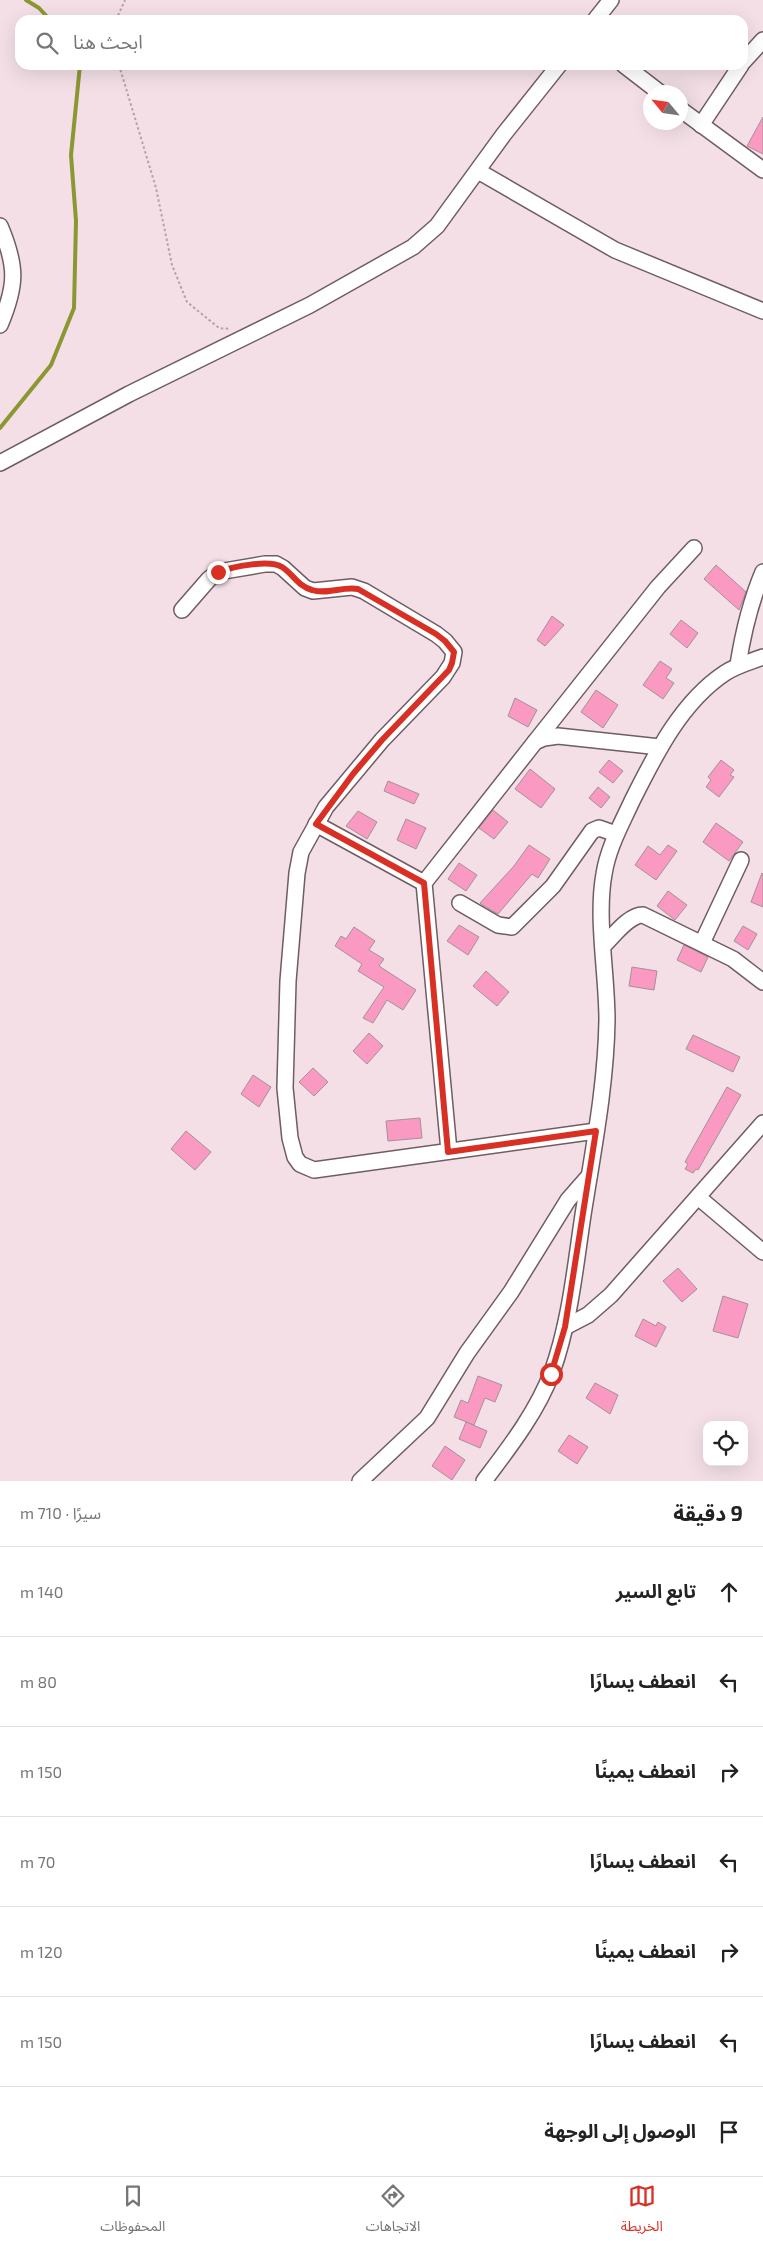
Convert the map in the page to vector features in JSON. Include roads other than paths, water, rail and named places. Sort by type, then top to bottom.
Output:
[{"type":"street","points":[[599,15],[611,0]]},
{"type":"street","points":[[748,56],[763,40]]},
{"type":"street","points":[[0,463],[129,394],[310,305],[413,247],[437,226],[555,70]]},
{"type":"street","points":[[630,70],[650,85]]},
{"type":"street","points":[[701,125],[738,70]]},
{"type":"street","points":[[688,115],[763,170]]},
{"type":"street","points":[[478,171],[615,250],[763,311]]},
{"type":"street","points":[[0,226],[9,250],[14,280],[10,301],[0,324]]},
{"type":"street","points":[[448,1152],[424,883],[646,602],[682,558],[694,548]]},
{"type":"street","points":[[182,610],[218,572],[271,563],[283,568],[305,588],[313,591],[352,587],[364,591],[436,634],[450,647],[454,658],[449,670],[376,747],[326,807],[301,852],[298,863],[288,981],[285,1088],[290,1138],[295,1157],[300,1164],[314,1170],[596,1131]]},
{"type":"street","points":[[738,665],[747,618],[763,572]]},
{"type":"street","points":[[484,1481],[525,1424],[541,1395],[551,1374],[565,1327],[596,1131],[606,1050],[603,946],[604,874],[616,834],[660,748],[698,696],[738,665],[763,657]]},
{"type":"street","points":[[535,742],[544,738],[558,736],[660,748]]},
{"type":"street","points":[[316,824],[424,883]]},
{"type":"street","points":[[460,903],[498,925],[512,927],[553,886],[592,832],[599,828],[616,834]]},
{"type":"street","points":[[702,943],[741,860]]},
{"type":"street","points":[[603,946],[630,920],[640,914],[732,959],[763,982]]},
{"type":"street","points":[[565,1327],[588,1315],[611,1295],[763,1123]]},
{"type":"street","points":[[360,1481],[427,1418],[467,1353],[512,1292],[568,1200],[589,1176]]},
{"type":"street","points":[[698,1197],[763,1252]]},
{"type":"waterway","points":[[26,0],[39,8],[45,15]]},
{"type":"waterway","points":[[0,428],[51,365],[74,308],[76,221],[71,155],[80,70]]}]
